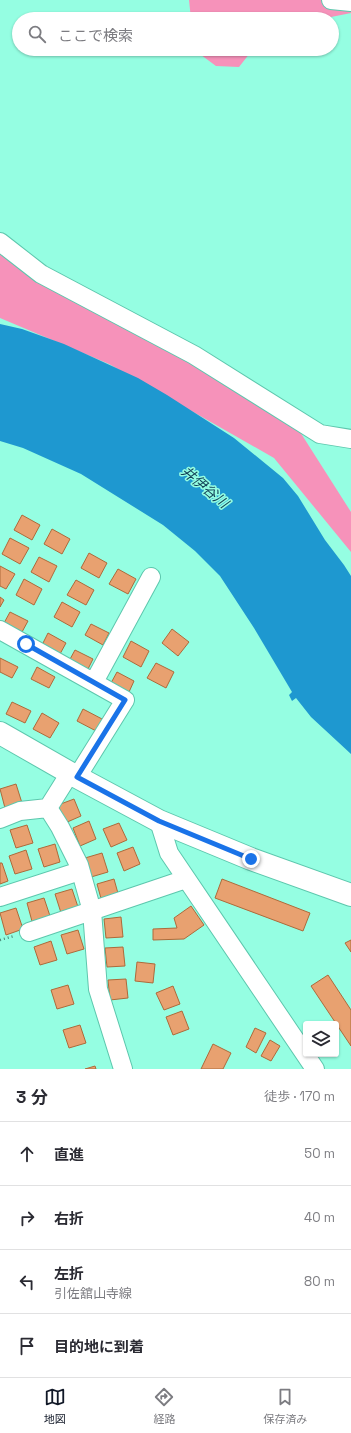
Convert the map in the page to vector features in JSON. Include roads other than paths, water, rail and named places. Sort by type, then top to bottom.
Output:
[{"type":"main road","points":[[0,732],[74,775],[159,821],[251,859],[351,895]]},
{"type":"street","points":[[331,0],[351,2]]},
{"type":"street","points":[[0,242],[41,274],[194,355],[320,434],[351,439]]},
{"type":"street","points":[[94,682],[151,577]]},
{"type":"street","points":[[0,630],[125,700],[74,775],[48,808],[20,811],[0,819]]},
{"type":"street","points":[[48,808],[60,826],[80,871],[92,910],[98,989],[122,1069]]},
{"type":"street","points":[[159,821],[169,853],[315,1069]]},
{"type":"street","points":[[0,897],[80,871]]},
{"type":"street","points":[[29,932],[186,879]]},
{"type":"water","name":"井伊谷川","points":[[0,324],[22,329],[64,344],[138,378],[234,438],[283,478],[298,496],[325,540],[351,576],[351,754],[311,717],[296,698],[292,701],[289,695],[292,692],[254,628],[220,576],[195,551],[163,525],[81,474],[23,448],[0,441]]}]
